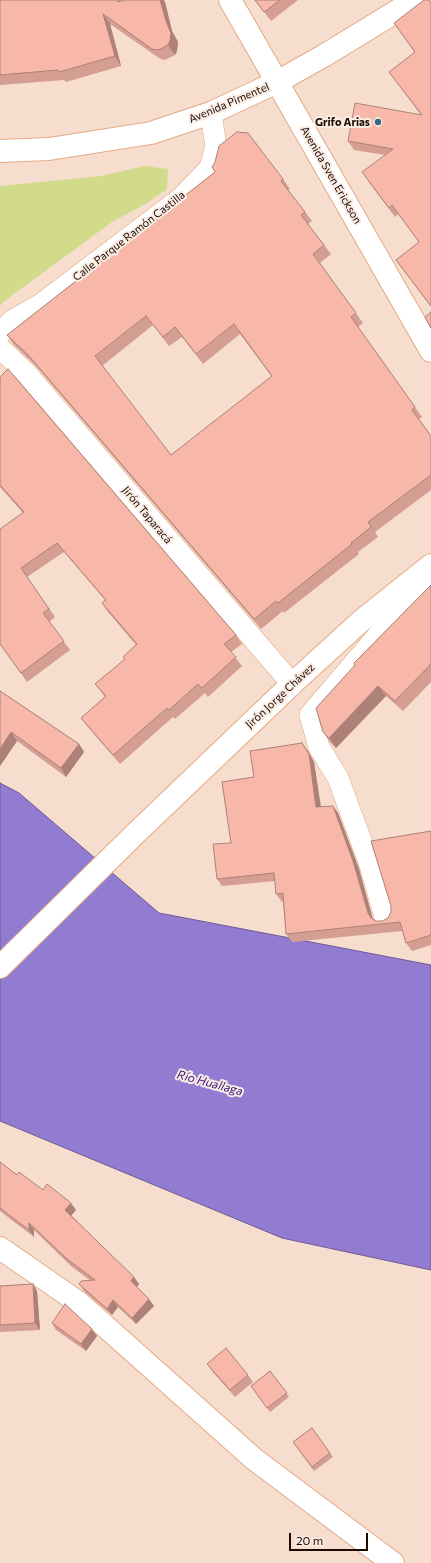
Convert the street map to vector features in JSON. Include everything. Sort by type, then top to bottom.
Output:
[{"type":"main road","name":"Avenida Sven Erickson","points":[[230,0],[431,351]]},
{"type":"main road","name":"Avenida Pimentel","points":[[0,151],[49,148],[151,133],[211,113],[278,82],[415,0]]},
{"type":"main road","name":"Jirón Jorge Chávez","points":[[0,967],[135,834],[292,684],[361,621],[431,565]]},
{"type":"main road","points":[[0,1248],[78,1302],[254,1459],[393,1563]]},
{"type":"street","name":"Calle Parque Ramón Castilla","points":[[0,333],[13,320],[40,304],[181,198],[210,168],[216,147],[211,113]]},
{"type":"street","name":"Jirón Taparacá","points":[[0,348],[27,374],[292,684]]},
{"type":"street","points":[[385,917],[370,865],[338,778],[319,747],[310,715],[431,573]]},
{"type":"green space","points":[[144,166],[168,169],[167,189],[147,203],[112,222],[0,305],[0,186],[102,176]]},
{"type":"water","name":"Río Huallaga","points":[[0,783],[19,793],[159,913],[431,965],[431,1270],[282,1238],[0,1121]]},
{"type":"building","points":[[0,0],[117,0],[118,2],[125,0],[160,0],[171,33],[170,41],[168,45],[161,49],[152,49],[103,14],[115,56],[59,72],[58,70],[0,75]]},
{"type":"building","points":[[255,0],[280,0],[264,12]]},
{"type":"building","points":[[424,0],[429,0],[431,3],[431,306],[396,260],[419,242],[392,205],[389,208],[362,172],[393,149],[348,141],[355,103],[422,115],[389,72],[415,52],[394,23]]},
{"type":"building","points":[[237,132],[248,133],[283,179],[281,181],[305,212],[301,215],[324,245],[313,254],[356,313],[351,317],[415,407],[412,410],[431,436],[431,475],[368,522],[371,527],[351,543],[352,544],[278,603],[276,601],[254,619],[29,356],[7,335],[215,172],[212,167],[215,162],[219,146]],"holes":[[[146,316],[163,337],[175,327],[196,354],[234,324],[272,376],[171,455],[95,356]]]},
{"type":"building","points":[[431,312],[431,328],[425,317]]},
{"type":"building","points":[[8,369],[236,635],[224,644],[236,657],[202,688],[198,684],[169,710],[167,708],[113,755],[81,718],[106,696],[95,684],[125,659],[123,657],[137,644],[102,603],[106,600],[57,543],[21,568],[49,609],[43,613],[64,641],[21,673],[0,644],[0,529],[24,512],[0,485],[0,377]]},
{"type":"building","points":[[431,585],[431,664],[395,701],[378,686],[329,738],[323,732],[316,708],[355,665],[354,663]]},
{"type":"building","points":[[0,691],[79,744],[61,768],[11,732],[0,749]]},
{"type":"building","points":[[302,743],[309,754],[316,807],[333,806],[353,861],[368,913],[371,918],[376,921],[382,921],[388,918],[391,912],[391,906],[371,841],[431,831],[431,935],[406,943],[400,922],[286,934],[283,893],[276,894],[274,873],[217,879],[213,844],[231,843],[222,782],[254,777],[250,751]]},
{"type":"building","points":[[0,1162],[17,1175],[19,1172],[43,1190],[47,1184],[71,1203],[65,1210],[134,1277],[131,1281],[149,1299],[132,1318],[113,1300],[107,1309],[79,1284],[81,1281],[95,1280],[67,1259],[29,1223],[29,1230],[0,1208]]},
{"type":"building","points":[[33,1284],[35,1323],[0,1325],[0,1286]]},
{"type":"building","points":[[65,1304],[92,1329],[81,1344],[52,1323]]},
{"type":"building","points":[[226,1348],[248,1375],[230,1390],[207,1364]]},
{"type":"building","points":[[270,1371],[287,1393],[267,1408],[251,1386]]},
{"type":"building","points":[[312,1428],[330,1453],[312,1467],[293,1442]]},
{"type":"place","name":"Grifo Arias","points":[[378,122]]}]
